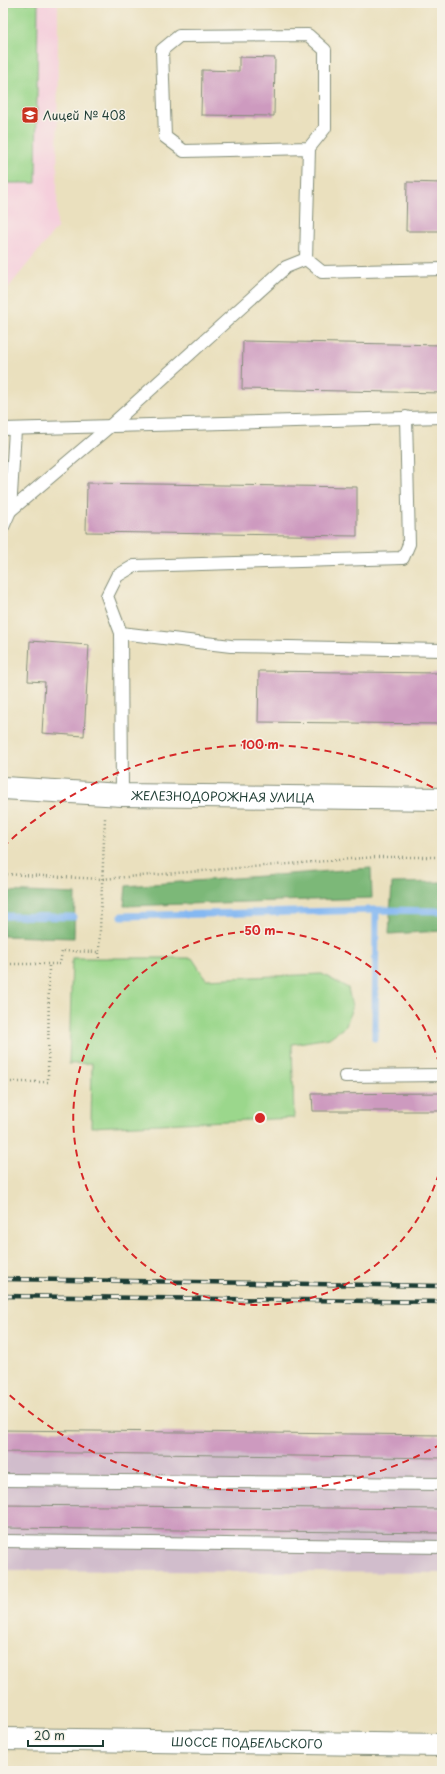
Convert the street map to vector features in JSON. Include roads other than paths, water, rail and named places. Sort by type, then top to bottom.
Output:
[{"type":"street","name":"ЖЕЛЕЗНОДОРОЖНАЯ УЛИЦА","points":[[3,788],[114,794],[442,799]]},
{"type":"street","name":"ШОССЕ ПОДБЕЛЬСКОГО","points":[[3,1739],[442,1745]]},
{"type":"lane","points":[[306,259],[308,148],[325,128],[325,50],[308,35],[179,36],[162,50],[165,138],[184,151],[308,148]]},
{"type":"lane","points":[[306,259],[322,272],[442,270]]},
{"type":"lane","points":[[10,511],[109,427],[286,267],[306,259]]},
{"type":"lane","points":[[114,794],[121,633],[107,596],[117,576],[134,566],[403,558],[409,544],[406,417]]},
{"type":"lane","points":[[3,527],[10,511],[9,430],[442,417]]},
{"type":"lane","points":[[121,633],[231,646],[442,650]]},
{"type":"lane","points":[[345,1076],[442,1075]]},
{"type":"lane","points":[[3,1480],[442,1484]]},
{"type":"lane","points":[[3,1541],[442,1547]]},
{"type":"waterway","points":[[122,916],[376,910],[442,911]]},
{"type":"waterway","points":[[375,1038],[376,910]]},
{"type":"waterway","points":[[3,916],[73,917]]},
{"type":"railway","points":[[3,1279],[442,1286]]},
{"type":"railway","points":[[3,1296],[442,1302]]},
{"type":"place","name":"Лицей № 408","points":[[30,115]]}]
